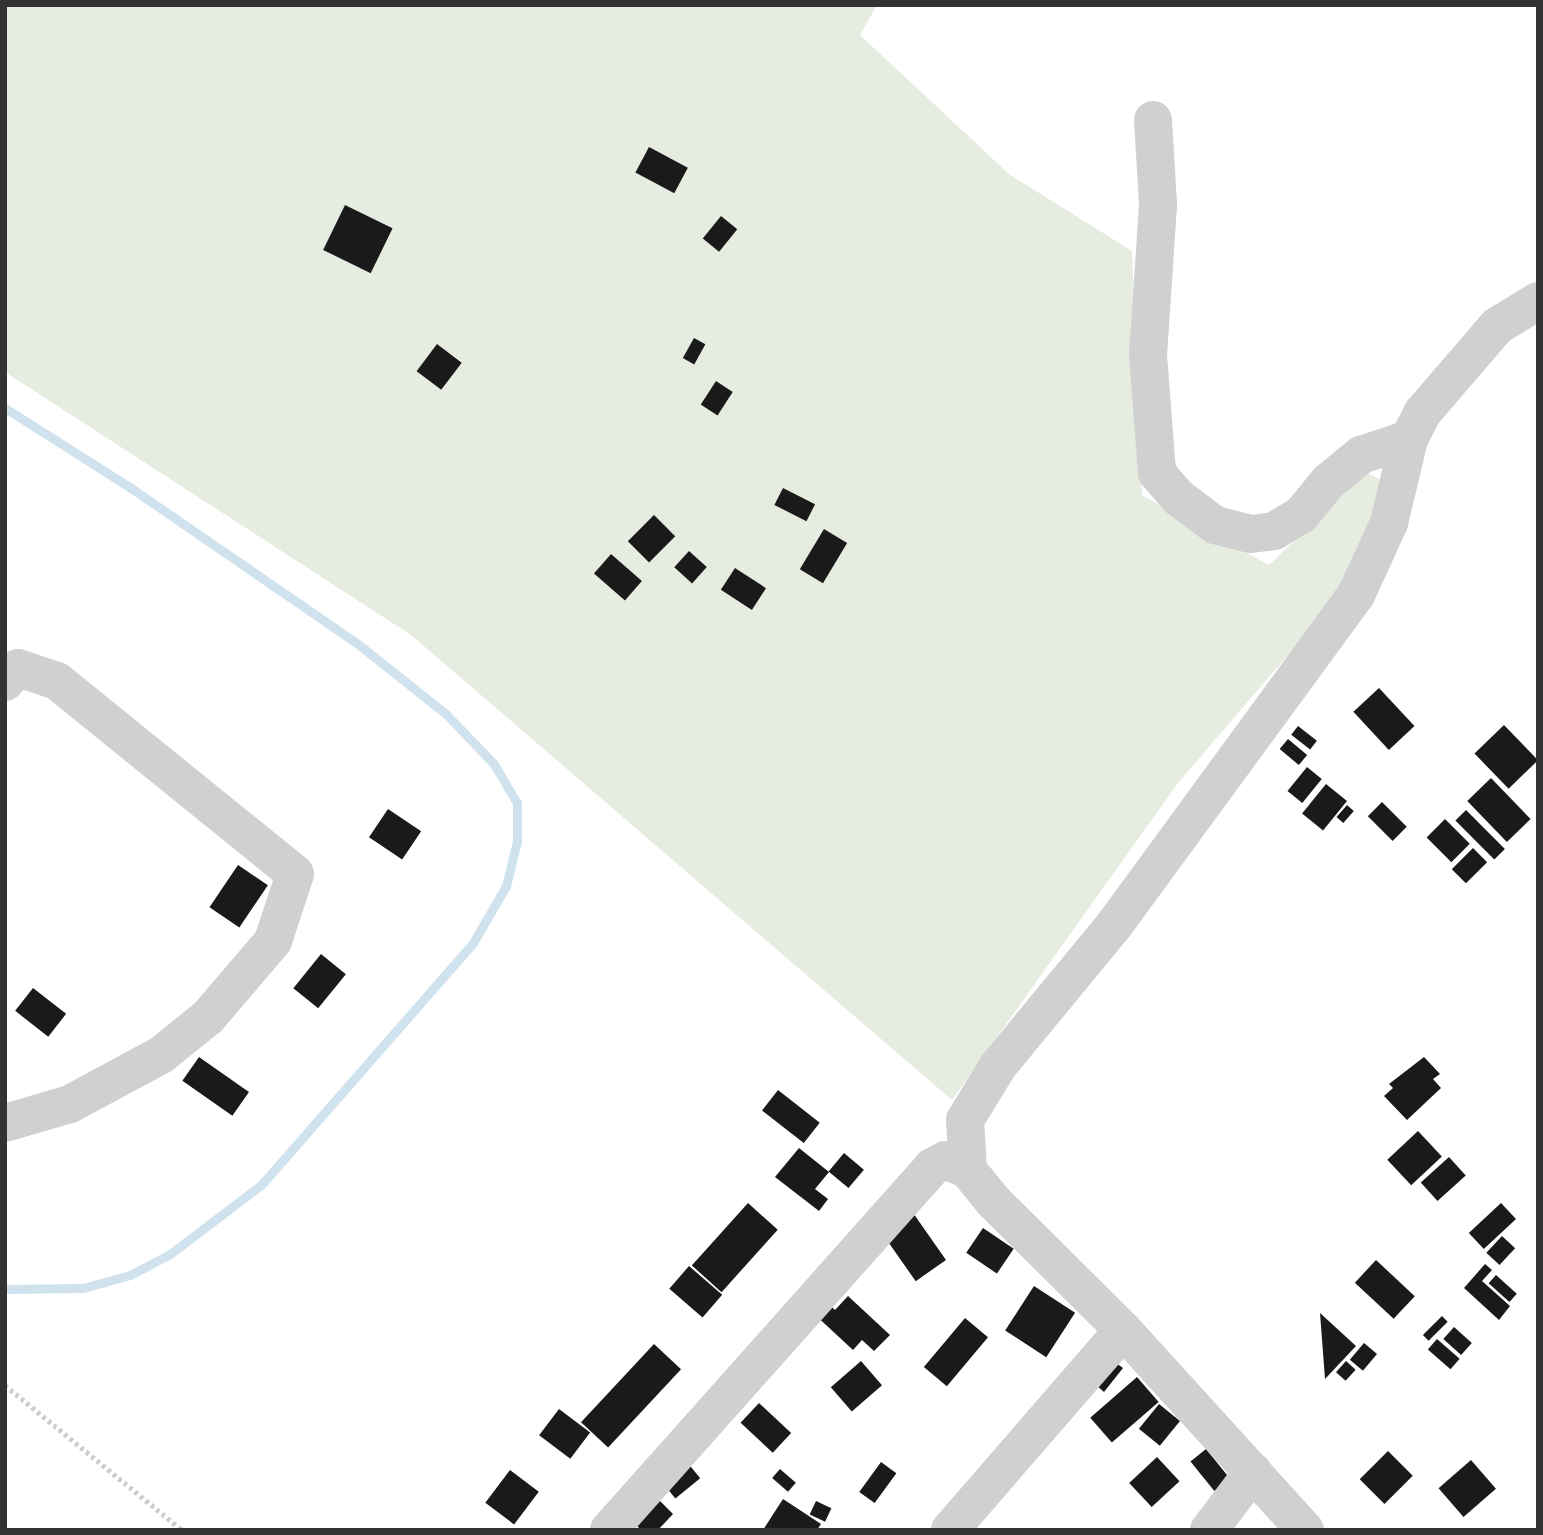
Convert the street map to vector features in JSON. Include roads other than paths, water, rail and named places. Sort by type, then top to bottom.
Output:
[{"type":"street","points":[[1153,120],[1158,183],[1148,355],[1157,473],[1179,498],[1215,525],[1251,534],[1274,531],[1301,515],[1328,482],[1361,455],[1409,439]]},
{"type":"street","points":[[609,1530],[950,1168],[965,1120],[998,1066],[1115,924],[1356,595],[1396,503],[1409,439],[1423,412],[1497,326],[1538,301]]},
{"type":"street","points":[[5,682],[18,668],[57,681],[295,874],[272,941],[208,1017],[161,1055],[70,1104],[5,1124]]},
{"type":"street","points":[[950,1168],[1123,1330],[1305,1530]]},
{"type":"street","points":[[950,1530],[1123,1330]]},
{"type":"street","points":[[1209,1530],[1253,1472]]},
{"type":"waterway","points":[[5,408],[131,488],[358,644],[446,714],[494,764],[517,803],[517,841],[506,886],[473,943],[261,1185],[170,1254],[130,1275],[83,1288],[5,1289]]}]
